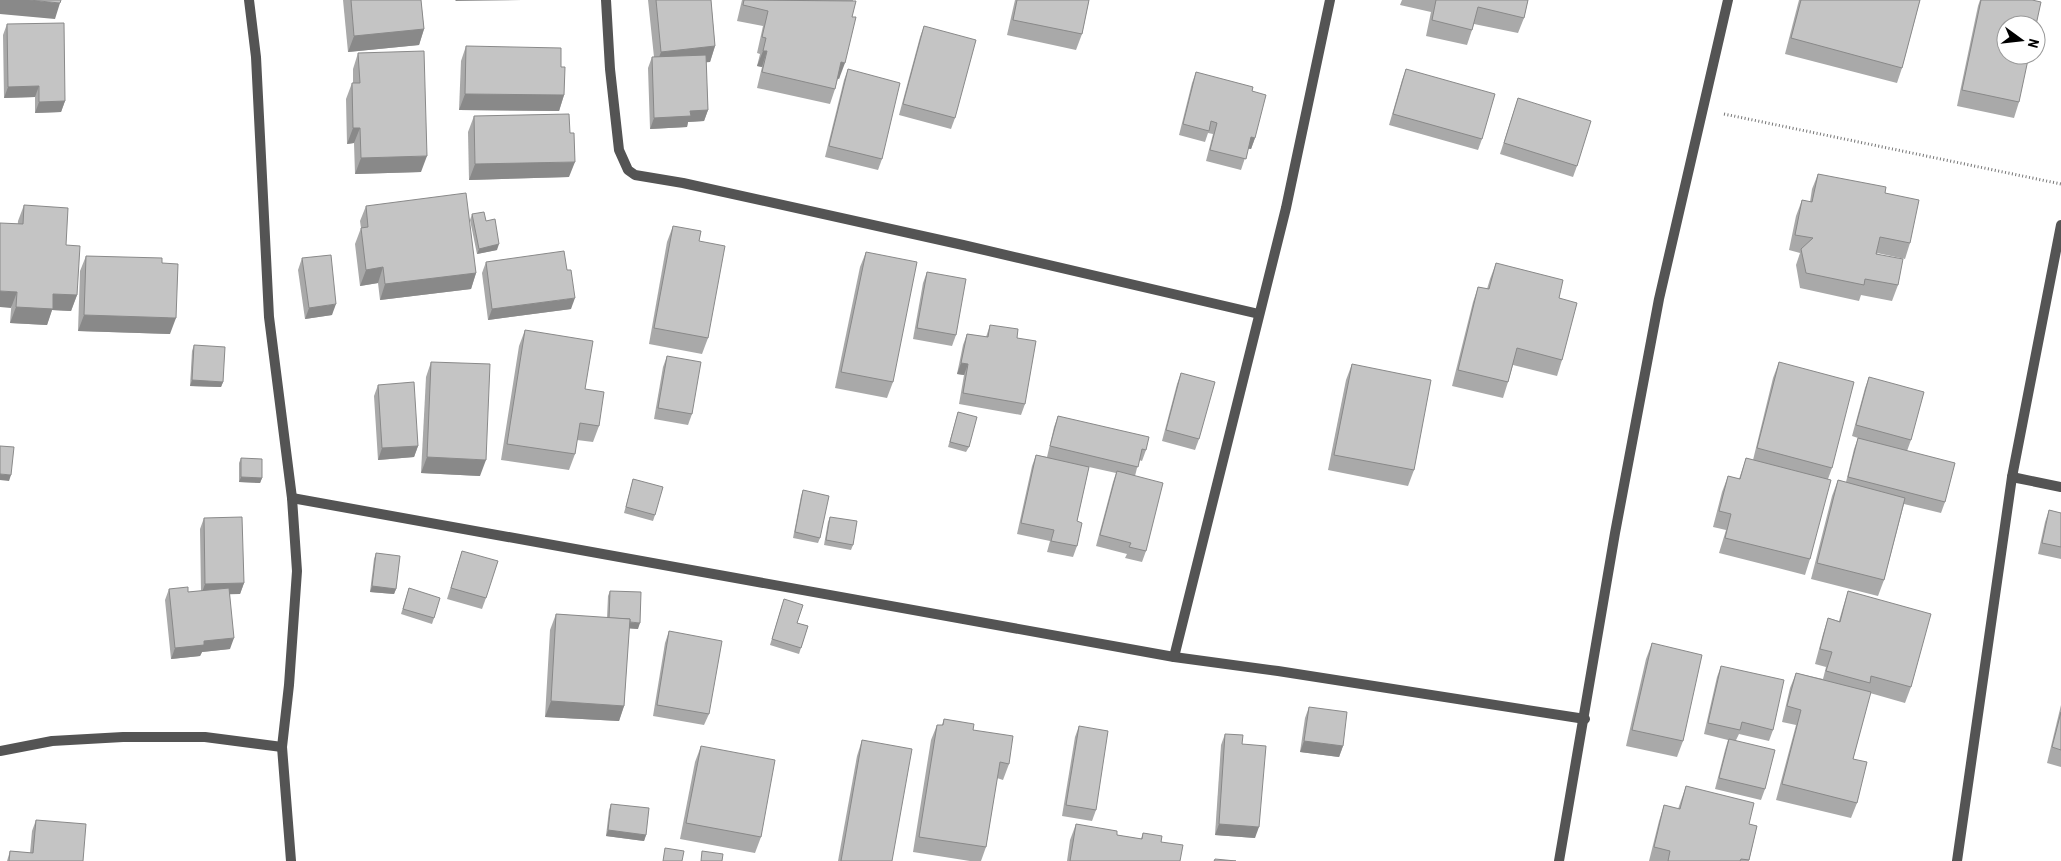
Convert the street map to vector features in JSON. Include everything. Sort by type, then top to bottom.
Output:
[{"type":"street","points":[[249,0],[256,57],[269,318],[292,498],[297,571],[290,676],[282,747],[291,861]]},
{"type":"street","points":[[606,0],[610,69],[619,150],[628,170],[636,175],[683,183],[963,244],[1259,314]]},
{"type":"street","points":[[1174,657],[1286,208],[1330,0]]},
{"type":"street","points":[[1559,861],[1659,299],[1728,0]]},
{"type":"street","points":[[1957,861],[2012,477],[2061,225]]},
{"type":"street","points":[[2012,477],[2061,487]]},
{"type":"street","points":[[292,498],[1174,657],[1278,670],[1585,719]]},
{"type":"street","points":[[0,751],[52,741],[123,737],[205,738],[282,747]]},
{"type":"path","points":[[1704,110],[2061,184]]},
{"type":"building","points":[[29,0],[61,0],[60,3]]},
{"type":"building","points":[[351,0],[421,0],[424,29],[354,36]]},
{"type":"building","points":[[656,0],[711,0],[715,46],[661,52]]},
{"type":"building","points":[[744,0],[856,1],[852,17],[856,17],[845,63],[841,62],[835,89],[762,72],[767,51],[763,51],[766,38],[762,37],[768,11],[743,5]]},
{"type":"building","points":[[1017,0],[1089,0],[1082,34],[1013,20]]},
{"type":"building","points":[[1436,0],[1528,0],[1524,18],[1478,7],[1472,30],[1432,20]]},
{"type":"building","points":[[1801,0],[1920,0],[1902,68],[1791,38]]},
{"type":"building","points":[[1981,0],[2032,0],[2041,2],[2038,15],[1996,15],[1996,65],[2027,65],[2019,102],[1962,90]]},
{"type":"building","points":[[64,23],[65,101],[39,102],[39,86],[8,87],[7,24]]},
{"type":"building","points":[[924,26],[976,40],[955,118],[903,104]]},
{"type":"building","points":[[466,46],[561,48],[561,67],[565,67],[564,95],[465,94]]},
{"type":"building","points":[[424,51],[427,156],[361,158],[360,128],[353,128],[352,83],[360,83],[358,53]]},
{"type":"building","points":[[706,55],[708,110],[690,111],[691,116],[654,118],[652,57]]},
{"type":"building","points":[[848,69],[900,83],[882,159],[829,146]]},
{"type":"building","points":[[1406,69],[1495,94],[1482,139],[1393,114]]},
{"type":"building","points":[[1196,72],[1253,87],[1252,91],[1266,95],[1255,138],[1251,137],[1246,159],[1210,150],[1217,123],[1211,121],[1209,131],[1183,124]]},
{"type":"building","points":[[1518,98],[1591,121],[1577,166],[1504,143]]},
{"type":"building","points":[[569,114],[570,133],[574,133],[575,162],[475,164],[474,116]]},
{"type":"building","points":[[1818,174],[1886,187],[1885,193],[1919,200],[1910,243],[1880,237],[1876,254],[1903,259],[1898,285],[1865,279],[1864,285],[1806,273],[1801,249],[1813,238],[1795,235],[1802,200],[1812,202]]},
{"type":"building","points":[[466,193],[476,273],[385,284],[383,267],[366,270],[361,228],[368,227],[366,206]]},
{"type":"building","points":[[24,205],[68,208],[66,245],[80,246],[77,295],[53,294],[53,309],[16,307],[17,292],[0,291],[0,223],[23,224]]},
{"type":"building","points":[[484,212],[486,221],[495,219],[499,244],[479,249],[472,214]]},
{"type":"building","points":[[673,226],[701,231],[699,241],[725,246],[708,338],[654,328]]},
{"type":"building","points":[[564,251],[567,270],[571,270],[575,298],[492,309],[486,262]]},
{"type":"building","points":[[866,252],[917,262],[893,382],[841,372]]},
{"type":"building","points":[[331,255],[336,304],[309,308],[302,258]]},
{"type":"building","points":[[86,256],[162,258],[162,263],[178,264],[176,318],[84,315]]},
{"type":"building","points":[[1496,263],[1563,280],[1559,298],[1577,303],[1562,360],[1517,348],[1508,382],[1458,370],[1478,287],[1489,289]]},
{"type":"building","points":[[927,272],[966,279],[956,335],[917,328]]},
{"type":"building","points":[[990,325],[1018,329],[1017,338],[1036,341],[1025,404],[963,393],[968,364],[961,363],[967,334],[988,337]]},
{"type":"building","points":[[525,330],[593,341],[585,389],[604,392],[599,426],[580,423],[575,454],[507,444]]},
{"type":"building","points":[[194,345],[225,347],[223,382],[192,380]]},
{"type":"building","points":[[667,356],[701,362],[692,414],[658,408]]},
{"type":"building","points":[[431,362],[490,364],[486,460],[427,457]]},
{"type":"building","points":[[1779,362],[1854,382],[1832,468],[1757,448]]},
{"type":"building","points":[[1352,364],[1431,380],[1414,470],[1334,455]]},
{"type":"building","points":[[1181,373],[1215,382],[1199,439],[1166,430]]},
{"type":"building","points":[[1869,377],[1924,392],[1911,440],[1856,425]]},
{"type":"building","points":[[414,382],[418,446],[382,448],[378,385]]},
{"type":"building","points":[[958,412],[977,417],[969,447],[950,442]]},
{"type":"building","points":[[1058,416],[1149,437],[1146,450],[1142,449],[1138,467],[1050,446]]},
{"type":"building","points":[[1858,438],[1955,463],[1945,502],[1848,477]]},
{"type":"building","points":[[0,446],[14,447],[11,475],[0,474]]},
{"type":"building","points":[[1036,455],[1089,467],[1077,521],[1082,523],[1077,546],[1051,541],[1054,530],[1021,523]]},
{"type":"building","points":[[241,458],[262,459],[262,478],[241,477]]},
{"type":"building","points":[[1746,458],[1831,480],[1810,559],[1725,538],[1731,514],[1719,511],[1728,476],[1740,479]]},
{"type":"building","points":[[1117,471],[1163,483],[1146,551],[1129,547],[1131,543],[1100,535]]},
{"type":"building","points":[[633,479],[663,487],[655,515],[626,507]]},
{"type":"building","points":[[1838,480],[1905,498],[1884,580],[1817,563]]},
{"type":"building","points":[[803,490],[829,496],[820,538],[795,532]]},
{"type":"building","points":[[2049,510],[2061,513],[2061,547],[2042,543]]},
{"type":"building","points":[[242,517],[244,583],[205,584],[204,518]]},
{"type":"building","points":[[830,517],[857,521],[853,545],[826,540]]},
{"type":"building","points":[[462,551],[498,561],[486,598],[451,588]]},
{"type":"building","points":[[376,553],[400,556],[396,589],[372,586]]},
{"type":"building","points":[[188,587],[188,592],[229,588],[234,638],[204,641],[204,645],[175,648],[169,589]]},
{"type":"building","points":[[409,588],[440,598],[434,618],[403,609]]},
{"type":"building","points":[[610,591],[641,592],[640,623],[630,622],[630,619],[609,618]]},
{"type":"building","points":[[1848,591],[1931,614],[1911,687],[1871,676],[1870,683],[1826,671],[1832,652],[1820,649],[1828,618],[1840,622]]},
{"type":"building","points":[[784,599],[803,605],[797,623],[808,626],[801,648],[772,639]]},
{"type":"building","points":[[556,614],[630,619],[624,706],[551,701]]},
{"type":"building","points":[[669,631],[722,641],[709,714],[657,705]]},
{"type":"building","points":[[1652,643],[1702,655],[1683,741],[1632,730]]},
{"type":"building","points":[[1721,666],[1784,680],[1773,730],[1742,722],[1740,730],[1708,723]]},
{"type":"building","points":[[1796,673],[1871,692],[1853,759],[1867,762],[1857,803],[1782,784],[1801,710],[1787,706]]},
{"type":"building","points":[[1309,707],[1347,712],[1343,746],[1304,741]]},
{"type":"building","points":[[2061,712],[2061,750],[2052,747]]},
{"type":"building","points":[[944,719],[974,724],[973,730],[1013,736],[1009,764],[1000,762],[986,847],[919,837],[937,725],[943,725]]},
{"type":"building","points":[[1079,726],[1108,731],[1096,810],[1066,805]]},
{"type":"building","points":[[1225,734],[1243,735],[1242,744],[1266,746],[1259,827],[1219,824]]},
{"type":"building","points":[[1729,739],[1775,750],[1765,789],[1719,778]]},
{"type":"building","points":[[862,740],[912,749],[892,861],[841,861]]},
{"type":"building","points":[[701,746],[775,760],[761,837],[686,823]]},
{"type":"building","points":[[1686,786],[1754,803],[1749,824],[1757,826],[1749,860],[1668,861],[1670,851],[1654,847],[1664,805],[1680,809]]},
{"type":"building","points":[[611,804],[649,808],[646,835],[608,830]]},
{"type":"building","points":[[36,820],[86,824],[83,861],[9,861],[10,851],[33,853]]},
{"type":"building","points":[[1076,824],[1117,831],[1117,835],[1142,839],[1143,833],[1162,836],[1161,842],[1183,845],[1180,861],[1070,861]]},
{"type":"building","points":[[665,848],[684,851],[682,861],[663,861]]},
{"type":"building","points":[[702,851],[723,854],[722,861],[701,861]]},
{"type":"building","points":[[1215,859],[1236,861],[1214,861]]}]
